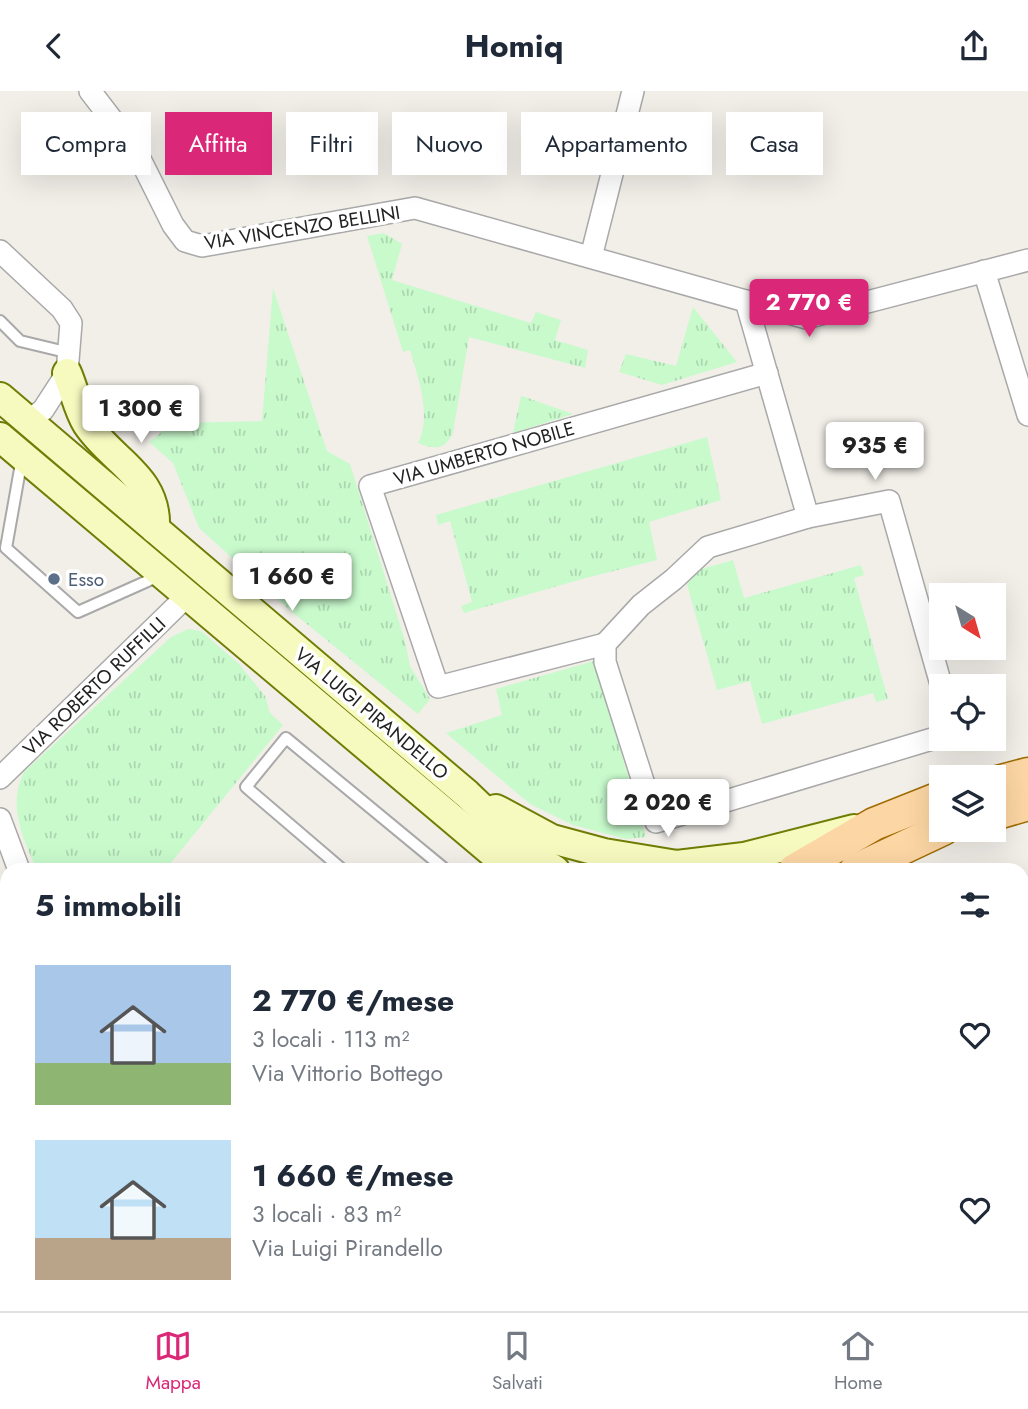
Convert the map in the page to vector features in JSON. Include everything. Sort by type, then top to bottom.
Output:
[{"type":"main road","points":[[69,363],[85,421],[102,443],[136,474],[149,491],[156,521],[155,529]]},
{"type":"main road","name":"VIA LUIGI PIRANDELLO","points":[[0,397],[467,794],[528,853],[544,863]]},
{"type":"main road","name":"VIA LUIGI PIRANDELLO","points":[[0,437],[505,863]]},
{"type":"main road","points":[[1006,780],[1028,774]]},
{"type":"main road","points":[[467,794],[552,839],[604,853],[665,863]]},
{"type":"main road","points":[[694,863],[744,857],[874,824],[929,802]]},
{"type":"main road","points":[[1006,810],[1028,804]]},
{"type":"main road","points":[[807,863],[874,824]]},
{"type":"main road","points":[[871,863],[929,836]]},
{"type":"street","name":"VIA VINCENZO BELLINI","points":[[90,91],[136,151],[173,225],[185,241],[202,246],[415,208],[806,318],[1028,260]]},
{"type":"street","points":[[591,257],[633,91]]},
{"type":"street","points":[[0,251],[62,309],[71,323],[69,363],[43,410],[28,421]]},
{"type":"street","points":[[984,271],[1028,415]]},
{"type":"street","points":[[746,301],[808,517]]},
{"type":"street","name":"VIA UMBERTO NOBILE","points":[[605,644],[438,687],[370,486],[767,373]]},
{"type":"street","points":[[929,740],[656,822],[605,662],[605,644],[641,605],[708,547],[808,517],[889,501],[938,674]]},
{"type":"street","name":"VIA ROBERTO RUFFILLI","points":[[0,778],[188,595]]},
{"type":"street","points":[[0,819],[16,863]]},
{"type":"lane","points":[[0,321],[20,341],[69,363]]},
{"type":"lane","points":[[22,456],[6,548],[78,612],[163,574]]},
{"type":"lane","points":[[335,863],[246,787],[286,738],[438,863]]},
{"type":"green space","points":[[384,233],[402,244],[392,280],[531,323],[536,312],[561,320],[555,340],[588,350],[585,368],[469,337],[453,433],[447,443],[439,447],[418,443],[424,421],[420,384],[410,350],[403,352],[367,236]]},
{"type":"green space","points":[[273,288],[327,451],[350,464],[405,641],[410,666],[430,699],[418,714],[292,612],[199,528],[173,463],[149,442],[173,423],[262,421]]},
{"type":"green space","points":[[693,307],[737,362],[662,385],[619,372],[626,354],[676,366]]},
{"type":"green space","points":[[522,396],[573,414],[513,433]]},
{"type":"green space","points":[[707,437],[721,500],[649,522],[657,560],[464,613],[461,606],[472,602],[450,521],[438,525],[436,515]]},
{"type":"green space","points":[[733,560],[744,598],[861,565],[864,575],[854,578],[888,699],[876,702],[873,693],[762,724],[750,681],[717,690],[684,574]]},
{"type":"green space","points":[[188,629],[201,631],[239,664],[265,696],[270,713],[283,725],[171,863],[34,863],[22,834],[17,809],[19,784],[24,772],[171,637]]},
{"type":"green space","points":[[594,661],[646,837],[626,839],[573,825],[530,804],[446,733],[502,715],[496,689]]},
{"type":"place","name":"Esso","points":[[54,579]]}]
